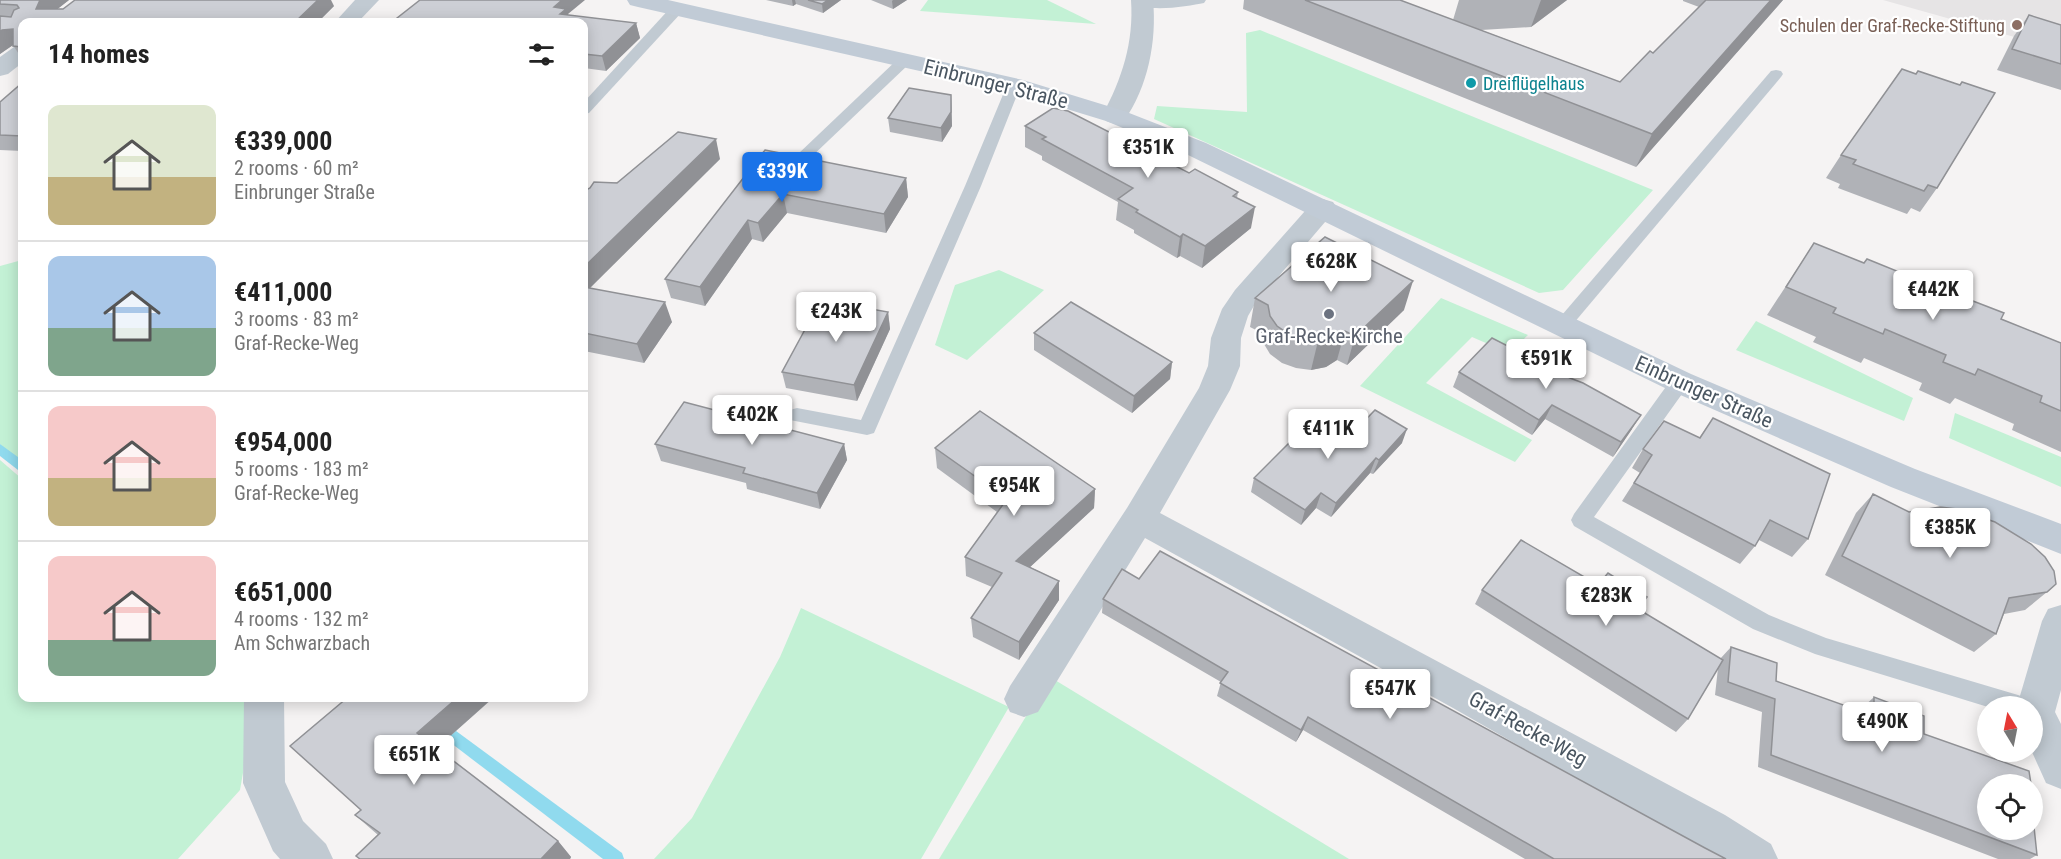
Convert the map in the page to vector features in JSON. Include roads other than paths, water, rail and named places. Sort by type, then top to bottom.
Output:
[{"type":"street","points":[[350,18],[368,0]]},
{"type":"street","name":"Einbrunger Straße","points":[[638,0],[1014,85],[1115,116],[1197,149],[1323,208],[1562,327],[1680,382],[1903,478],[2061,539]]},
{"type":"street","points":[[1115,116],[1128,93],[1143,40],[1143,2]]},
{"type":"street","points":[[0,69],[18,55]]},
{"type":"street","points":[[1024,699],[1139,518],[1214,390],[1224,366],[1226,338],[1233,316],[1245,297],[1323,208]]},
{"type":"street","name":"Graf-Recke-Weg","points":[[1139,518],[1478,701],[1710,830],[1756,859]]},
{"type":"street","points":[[2034,696],[2061,621]]},
{"type":"street","points":[[264,702],[264,783],[288,836],[311,859]]},
{"type":"street","points":[[2043,736],[2061,769]]},
{"type":"lane","points":[[1143,2],[1174,4],[1199,0]]},
{"type":"lane","points":[[588,106],[677,9]]},
{"type":"lane","points":[[802,158],[904,61]]},
{"type":"lane","points":[[1562,327],[1776,74]]},
{"type":"lane","points":[[797,415],[867,428],[973,186],[1014,85]]},
{"type":"lane","points":[[1680,382],[1581,520],[1761,622],[1823,647],[1983,696]]},
{"type":"waterway","points":[[0,449],[18,464]]},
{"type":"waterway","points":[[452,735],[616,859]]},
{"type":"place","name":"Schulen der Graf-Recke-Stiftung","points":[[2017,25]]},
{"type":"place","name":"Dreiflügelhaus","points":[[1471,83]]},
{"type":"place","name":"Graf-Recke-Kirche","points":[[1329,314]]}]
